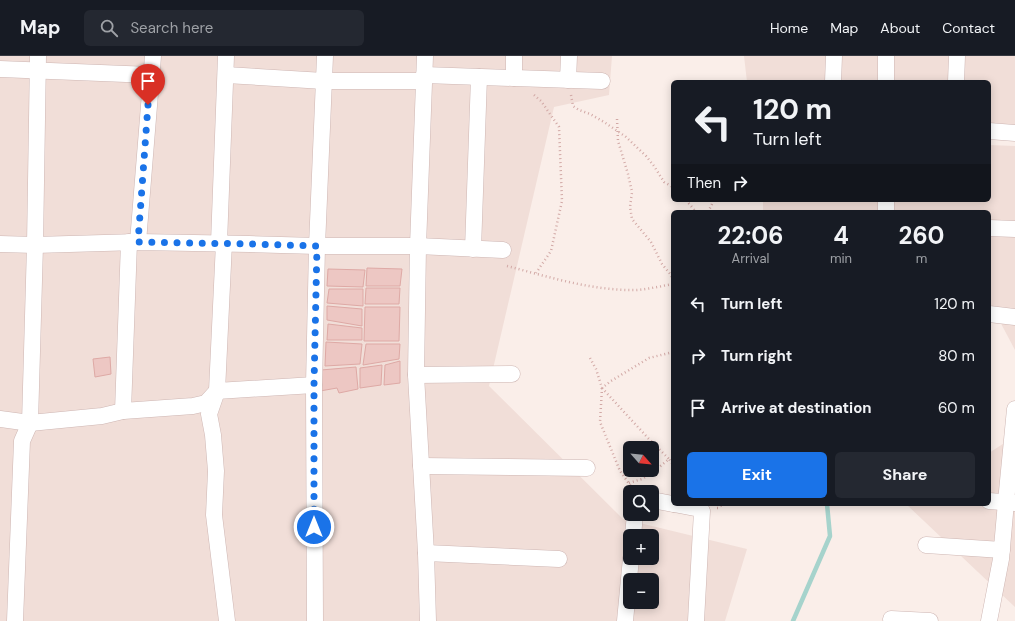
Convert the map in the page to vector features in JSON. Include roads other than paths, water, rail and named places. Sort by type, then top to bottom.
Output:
[{"type":"street","points":[[123,411],[133,242],[153,56]]},
{"type":"street","points":[[226,56],[222,243],[216,391],[209,414],[216,471],[214,515],[226,621]]},
{"type":"street","points":[[315,621],[314,385],[317,246],[325,56]]},
{"type":"street","points":[[425,56],[418,246],[416,374],[426,552],[428,621]]},
{"type":"street","points":[[514,56],[514,78]]},
{"type":"street","points":[[568,80],[569,56]]},
{"type":"street","points":[[833,80],[834,56]]},
{"type":"street","points":[[886,56],[886,80]]},
{"type":"street","points":[[956,80],[957,56]]},
{"type":"street","points":[[0,69],[38,63],[151,75]]},
{"type":"street","points":[[15,621],[22,441],[30,423],[36,245],[38,63]]},
{"type":"street","points":[[226,75],[324,81],[480,77],[602,81]]},
{"type":"street","points":[[473,249],[480,77]]},
{"type":"street","points":[[991,131],[1015,133]]},
{"type":"street","points":[[991,228],[1015,229]]},
{"type":"street","points":[[0,244],[36,245],[133,242],[317,246],[418,246],[473,249],[504,257]]},
{"type":"street","points":[[991,314],[1015,317]]},
{"type":"street","points":[[416,374],[512,374]]},
{"type":"street","points":[[0,419],[30,423],[102,416],[123,411],[193,406],[206,403],[216,391],[314,385]]},
{"type":"street","points":[[989,621],[1006,557],[1015,408]]},
{"type":"street","points":[[421,466],[587,468]]},
{"type":"street","points":[[659,501],[671,504]]},
{"type":"street","points":[[991,501],[1010,502]]},
{"type":"street","points":[[684,506],[700,509],[702,511],[696,621]]},
{"type":"street","points":[[926,545],[1006,557]]},
{"type":"street","points":[[426,552],[558,558]]},
{"type":"street","points":[[625,621],[630,565]]},
{"type":"street","points":[[891,619],[930,621]]},
{"type":"waterway","points":[[793,621],[830,536],[827,506]]}]
